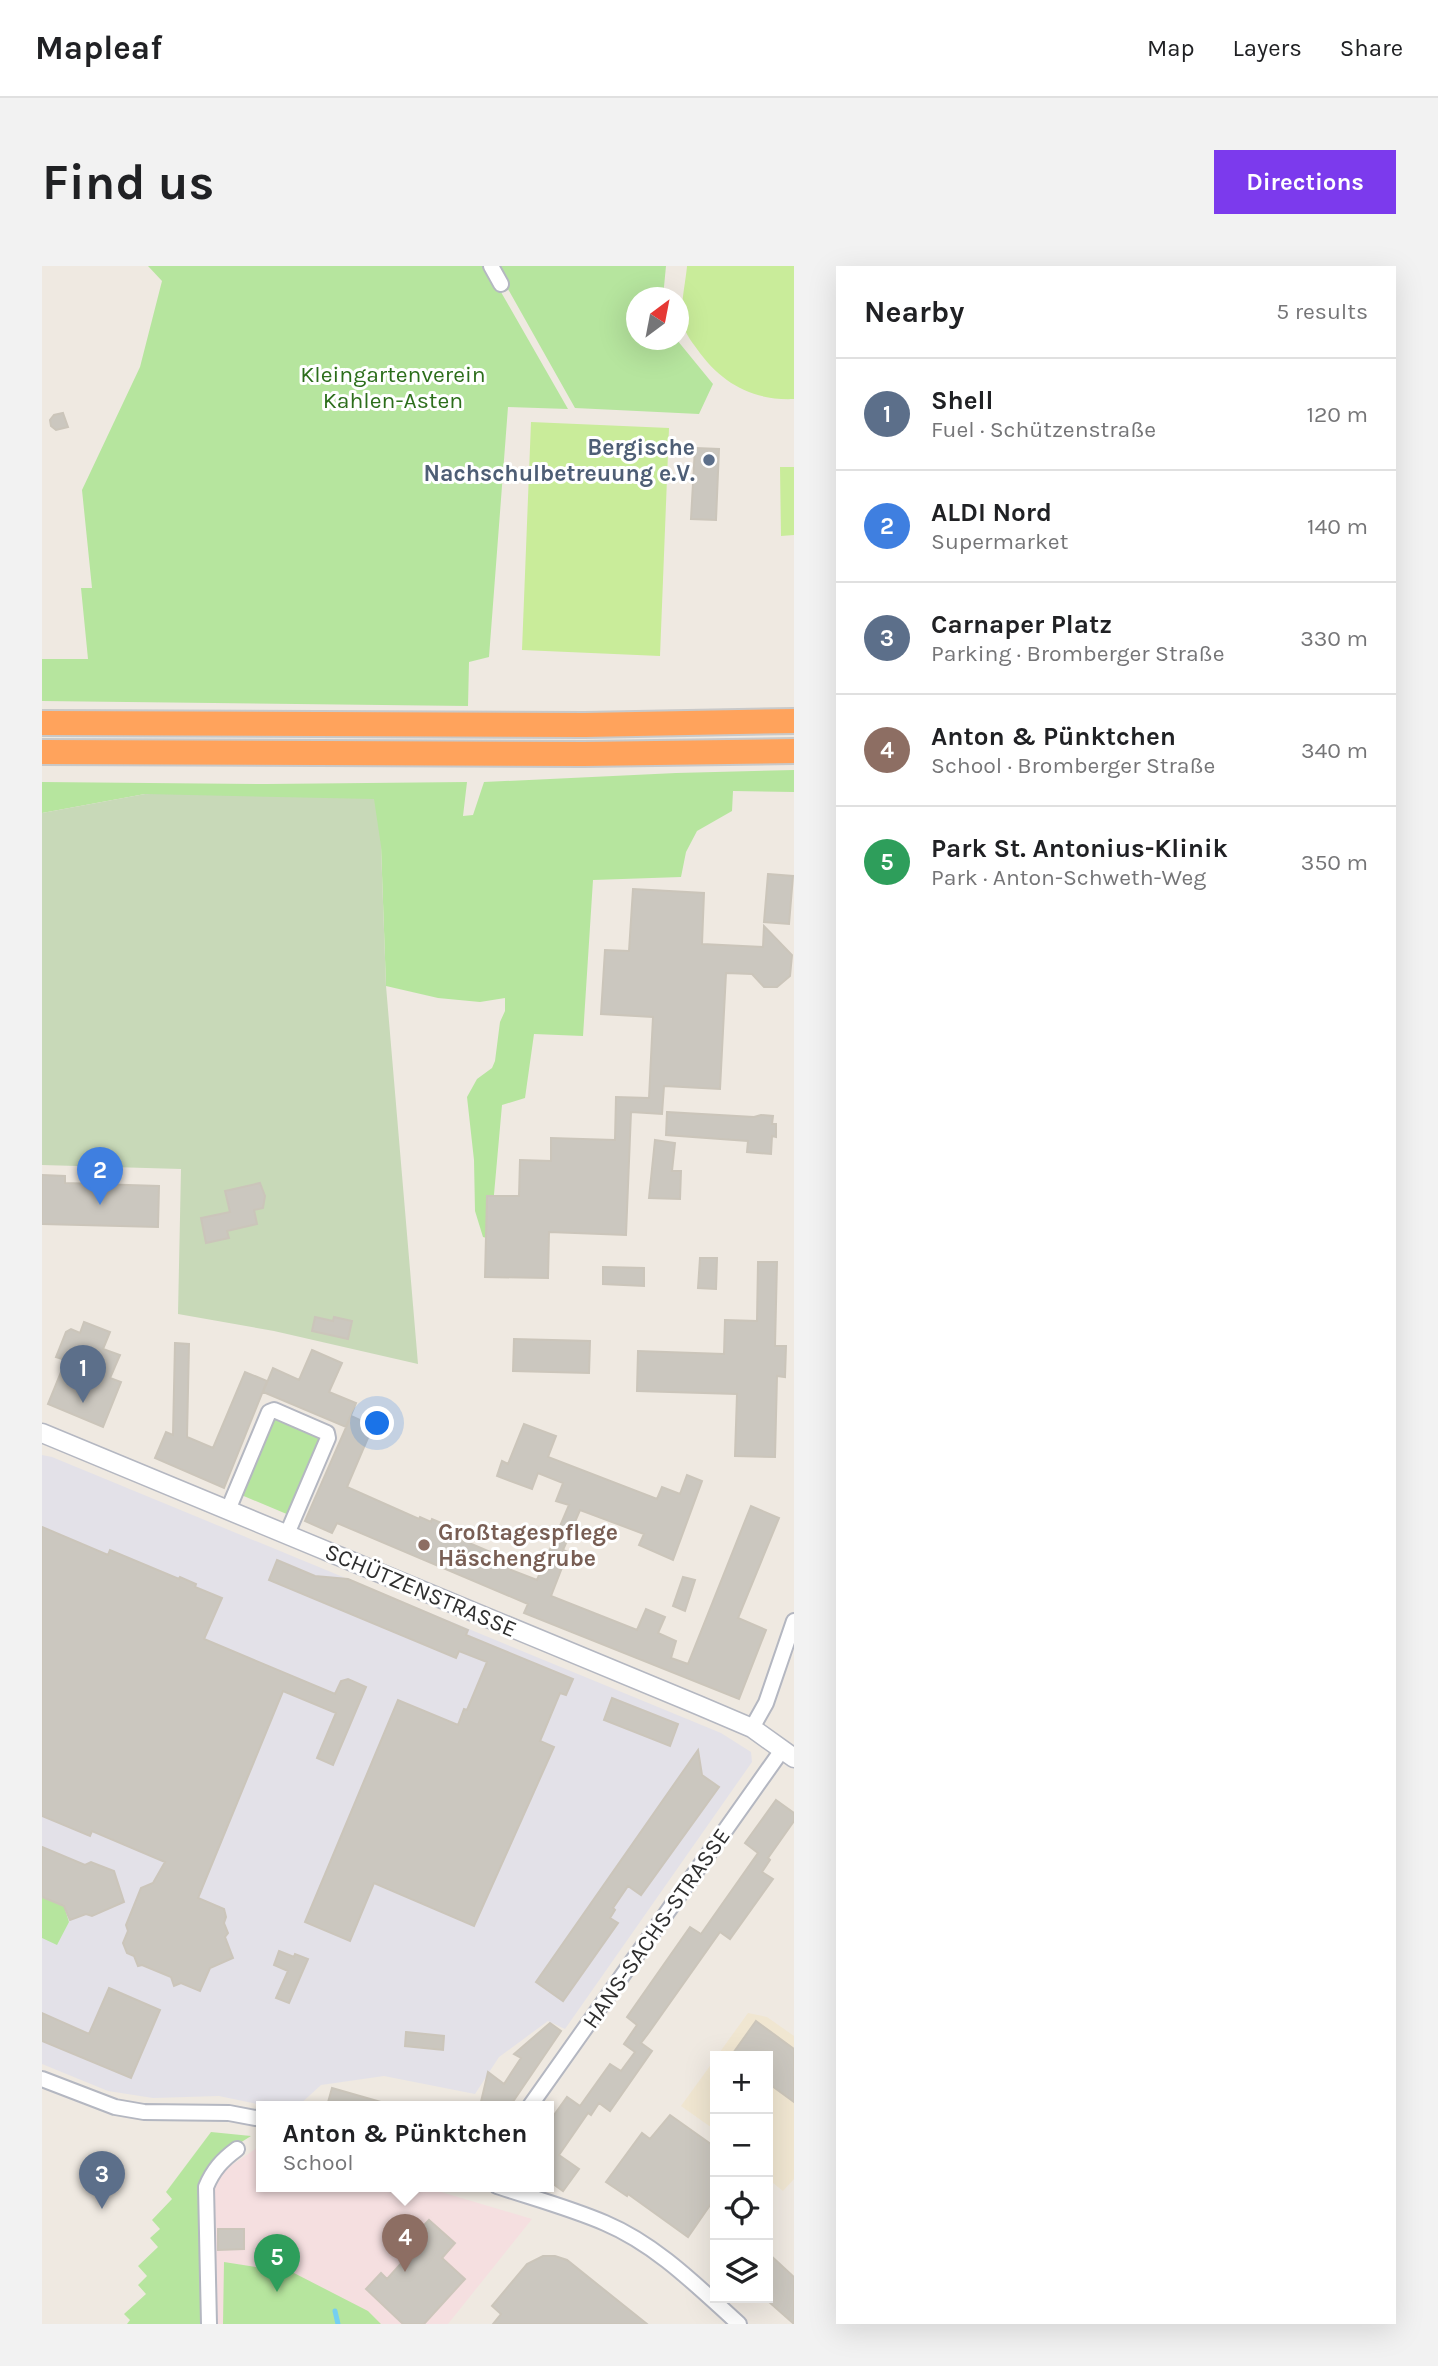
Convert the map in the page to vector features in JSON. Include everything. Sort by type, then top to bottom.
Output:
[{"type":"highway","points":[[42,723],[794,722]]},
{"type":"highway","points":[[42,752],[794,751]]},
{"type":"street","points":[[491,266],[501,284]]},
{"type":"street","points":[[228,1510],[269,1412],[274,1410],[327,1433],[328,1437],[287,1534]]},
{"type":"street","name":"SCHÜTZENSTRASSE","points":[[42,1433],[752,1728],[788,1754]]},
{"type":"street","points":[[752,1728],[766,1703],[794,1621]]},
{"type":"street","name":"HANS-SACHS-STRASSE","points":[[534,2101],[788,1754]]},
{"type":"street","points":[[42,2079],[115,2107],[144,2112],[229,2113],[256,2118]]},
{"type":"street","points":[[209,2324],[206,2187],[211,2174],[222,2160],[237,2149]]},
{"type":"street","points":[[515,2192],[606,2223],[639,2241],[673,2264],[739,2324]]},
{"type":"shaded area","points":[[42,1455],[721,1733],[751,1752],[752,1762],[565,2029],[548,2021],[499,2057],[475,2094],[384,2076],[321,2085],[303,2101],[256,2101],[256,2104],[219,2096],[153,2098],[108,2091],[42,2064]]},
{"type":"shaded area","points":[[748,2013],[767,2017],[794,2036],[794,2179],[783,2191],[773,2183],[773,2051],[721,2051]]},
{"type":"shaded area","points":[[710,2066],[710,2126],[681,2106]]},
{"type":"shaded area","points":[[256,2148],[256,2192],[441,2192],[532,2219],[448,2324],[213,2324],[210,2186],[216,2176]]},
{"type":"green space","name":"Kleingartenverein Kahlen-Asten","points":[[148,266],[486,266],[568,409],[508,407],[489,657],[469,662],[468,706],[42,701],[42,659],[88,659],[81,588],[92,588],[82,490],[140,367],[162,281]]},
{"type":"green space","points":[[495,266],[666,266],[664,287],[626,287],[626,350],[685,350],[713,384],[699,414],[575,408]]},
{"type":"green space","points":[[687,266],[794,266],[794,399],[764,397],[751,393],[727,380],[706,361],[689,337],[689,287],[685,287]]},
{"type":"green space","points":[[531,422],[669,428],[660,656],[522,650]]},
{"type":"green space","points":[[780,467],[794,467],[794,535],[781,536]]},
{"type":"green space","points":[[794,770],[794,792],[733,791],[732,811],[697,831],[686,852],[681,877],[593,880],[583,1036],[534,1034],[525,1098],[502,1105],[490,1239],[483,1237],[475,1211],[474,1160],[467,1097],[477,1079],[492,1068],[495,1061],[505,998],[480,1002],[438,998],[386,986],[381,846],[145,794],[42,813],[42,782],[467,782],[463,816],[473,815],[484,782]]},
{"type":"green space","points":[[145,794],[374,799],[381,846],[386,986],[418,1364],[274,1331],[178,1314],[181,1169],[42,1165],[42,813]]},
{"type":"green space","points":[[273,1417],[321,1438],[289,1515],[239,1494]]},
{"type":"green space","points":[[42,1897],[64,1906],[69,1922],[57,1945],[42,1938]]},
{"type":"green space","points":[[211,2132],[251,2136],[235,2146],[207,2171],[204,2324],[127,2324],[130,2320],[124,2314],[146,2294],[138,2285],[147,2276],[138,2266],[158,2247],[150,2238],[160,2229],[152,2220],[172,2199],[166,2192]]},
{"type":"green space","points":[[224,2262],[294,2273],[368,2311],[381,2324],[223,2324]]},
{"type":"building","points":[[63,413],[68,427],[56,430],[51,426],[50,420],[54,415]]},
{"type":"building","points":[[695,448],[719,449],[716,520],[691,519]]},
{"type":"building","points":[[768,874],[793,876],[789,924],[764,922]]},
{"type":"building","points":[[633,889],[704,893],[702,944],[763,947],[764,926],[792,955],[790,976],[777,987],[764,987],[752,974],[726,973],[720,1089],[664,1086],[662,1114],[631,1112],[626,1235],[549,1232],[548,1278],[485,1277],[487,1196],[519,1196],[520,1160],[551,1161],[551,1138],[615,1140],[616,1097],[649,1098],[653,1017],[601,1014],[605,950],[629,951]]},
{"type":"building","points":[[667,1112],[773,1116],[772,1124],[776,1124],[776,1137],[772,1136],[771,1154],[747,1152],[748,1141],[666,1135]]},
{"type":"building","points":[[655,1140],[675,1143],[672,1171],[681,1171],[680,1199],[649,1198]]},
{"type":"building","points":[[42,1175],[65,1176],[65,1183],[159,1186],[158,1227],[42,1224]]},
{"type":"building","points":[[260,1183],[265,1196],[263,1208],[254,1210],[257,1224],[227,1231],[229,1238],[206,1243],[201,1218],[230,1212],[225,1191]]},
{"type":"building","points":[[700,1258],[717,1258],[716,1289],[698,1288]]},
{"type":"building","points":[[758,1262],[777,1262],[775,1346],[786,1346],[785,1377],[777,1376],[775,1457],[735,1456],[737,1394],[637,1391],[638,1351],[724,1354],[725,1320],[757,1321]]},
{"type":"building","points":[[603,1267],[644,1268],[644,1286],[603,1284]]},
{"type":"building","points":[[315,1317],[352,1321],[348,1339],[312,1331]]},
{"type":"building","points":[[84,1322],[110,1332],[103,1349],[120,1355],[110,1378],[121,1382],[103,1427],[48,1404],[66,1360],[56,1357],[66,1332],[71,1329],[80,1333]]},
{"type":"building","points":[[514,1339],[590,1341],[589,1373],[513,1371]]},
{"type":"building","points":[[175,1343],[189,1344],[187,1437],[213,1448],[245,1372],[267,1381],[224,1488],[155,1458],[166,1432],[173,1435]]},
{"type":"building","points":[[312,1350],[342,1363],[329,1392],[356,1403],[346,1427],[263,1392],[273,1368],[299,1380]]},
{"type":"building","points":[[351,1416],[373,1426],[347,1487],[419,1519],[420,1517],[431,1522],[432,1519],[451,1527],[448,1534],[514,1562],[511,1570],[537,1580],[569,1505],[556,1501],[563,1483],[538,1473],[532,1489],[497,1476],[502,1461],[508,1464],[524,1424],[556,1436],[548,1457],[657,1499],[662,1487],[680,1494],[687,1475],[702,1481],[673,1560],[639,1545],[644,1534],[580,1510],[563,1550],[568,1552],[551,1596],[637,1630],[646,1609],[665,1617],[658,1633],[676,1641],[671,1658],[688,1664],[751,1506],[779,1518],[738,1618],[766,1630],[739,1699],[524,1613],[528,1604],[337,1523],[332,1533],[305,1521]]},
{"type":"building","points":[[42,1527],[108,1555],[110,1550],[179,1579],[180,1577],[196,1584],[195,1587],[222,1598],[204,1639],[335,1694],[341,1681],[348,1679],[366,1687],[333,1765],[317,1758],[336,1713],[283,1691],[198,1898],[224,1909],[224,1923],[228,1933],[225,1937],[233,1958],[210,1968],[200,1991],[181,1983],[174,1986],[171,1977],[142,1965],[138,1966],[134,1956],[127,1953],[123,1943],[128,1931],[126,1925],[141,1888],[153,1883],[165,1862],[92,1831],[90,1836],[42,1816]]},
{"type":"building","points":[[277,1560],[315,1576],[348,1579],[468,1630],[466,1635],[573,1679],[566,1695],[560,1693],[540,1741],[554,1747],[474,1926],[374,1883],[350,1941],[305,1922],[398,1700],[458,1725],[487,1662],[459,1651],[456,1658],[269,1580]]},
{"type":"building","points":[[683,1577],[695,1580],[685,1611],[673,1606]]},
{"type":"building","points":[[612,1698],[678,1724],[670,1746],[604,1720]]},
{"type":"building","points":[[698,1750],[702,1775],[719,1787],[641,1895],[628,1886],[613,1908],[615,1910],[610,1918],[618,1923],[563,2001],[536,1982]]},
{"type":"building","points":[[776,1800],[794,1813],[794,1821],[768,1858],[770,1860],[762,1872],[773,1879],[730,1939],[720,1932],[641,2043],[652,2051],[610,2111],[599,2103],[591,2115],[588,2113],[559,2155],[579,2169],[563,2191],[554,2185],[554,2115],[567,2097],[580,2106],[610,2064],[621,2071],[635,2052],[624,2044],[637,2025],[627,2017],[690,1927],[701,1934],[758,1853],[745,1843]]},
{"type":"building","points":[[42,1847],[85,1865],[91,1862],[114,1871],[124,1902],[92,1916],[86,1914],[70,1920],[64,1906],[42,1897]]},
{"type":"building","points":[[279,1951],[308,1959],[289,2003],[276,1998],[288,1971],[274,1965]]},
{"type":"building","points":[[109,1988],[160,2010],[131,2078],[42,2041],[42,2013],[89,2034]]},
{"type":"building","points":[[756,2021],[794,2049],[794,2102],[773,2087],[773,2051],[735,2051]]},
{"type":"building","points":[[550,2023],[561,2031],[513,2101],[481,2101],[488,2072],[504,2084],[521,2058],[514,2054]]},
{"type":"building","points":[[406,2032],[444,2036],[443,2050],[405,2046]]},
{"type":"building","points":[[332,2088],[378,2101],[328,2101]]},
{"type":"building","points":[[670,2115],[710,2143],[710,2205],[688,2237],[628,2194],[627,2196],[606,2182],[642,2133],[650,2139]]},
{"type":"building","points":[[429,2220],[455,2243],[442,2258],[465,2279],[424,2324],[403,2324],[366,2289],[381,2273],[387,2279],[416,2247],[409,2241]]},
{"type":"building","points":[[218,2229],[244,2229],[244,2249],[218,2250]]},
{"type":"building","points":[[543,2256],[567,2260],[647,2324],[493,2324],[501,2314],[492,2306],[527,2264]]},
{"type":"building","points":[[773,2258],[794,2277],[794,2324],[770,2303],[773,2303]]},
{"type":"waterway","points":[[335,2311],[338,2324]]},
{"type":"place","name":"Bergische Nachschulbetreuung e.V.","points":[[709,460]]},
{"type":"place","name":"ALDI Nord","points":[[100,1205]]},
{"type":"place","name":"Shell","points":[[83,1403]]},
{"type":"place","name":"Großtagespflege Häschengrube","points":[[424,1545]]},
{"type":"place","name":"Carnaper Platz","points":[[102,2209]]},
{"type":"place","name":"Anton & Pünktchen","points":[[405,2272]]},
{"type":"place","name":"Park St. Antonius-Klinik","points":[[277,2292]]}]
